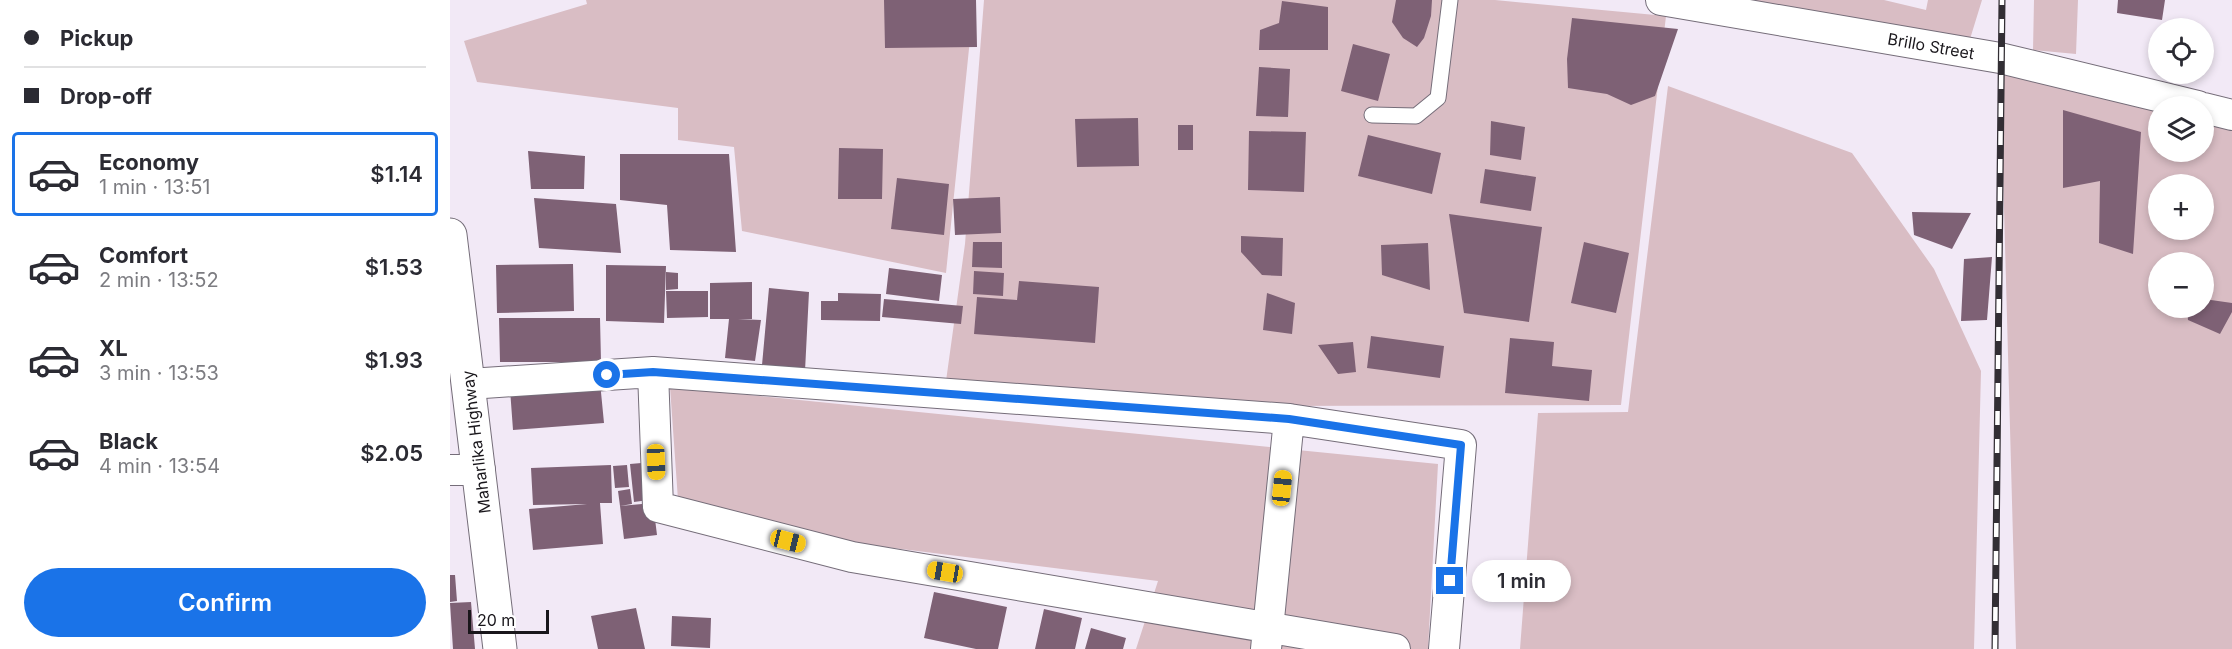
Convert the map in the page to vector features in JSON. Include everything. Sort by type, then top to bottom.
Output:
[{"type":"highway","name":"Maharlika Highway","points":[[450,235],[470,384],[465,470],[500,649]]},
{"type":"street","name":"Brillo Street","points":[[1661,0],[2000,58],[2157,96]]},
{"type":"street","points":[[2214,110],[2232,115]]},
{"type":"street","points":[[653,372],[658,507],[852,557],[1268,637],[1395,649]]},
{"type":"street","points":[[470,384],[653,372],[1289,419],[1461,445],[1444,649]]},
{"type":"street","points":[[1268,637],[1289,419]]},
{"type":"lane","points":[[1372,115],[1416,116],[1438,98],[1450,0]]},
{"type":"shaded area","points":[[586,0],[974,0],[946,273],[742,231],[734,147],[678,140],[678,108],[477,82],[464,41],[587,4]]},
{"type":"shaded area","points":[[984,0],[1495,0],[1666,16],[1621,405],[1272,406],[946,381],[965,244]]},
{"type":"shaded area","points":[[1702,0],[1884,0],[1926,10],[1928,0],[1982,0],[1970,39]]},
{"type":"shaded area","points":[[2034,0],[2078,0],[2076,54],[2033,50]]},
{"type":"shaded area","points":[[2000,60],[2148,103],[2148,162],[2214,162],[2214,112],[2232,116],[2232,649],[2016,649]]},
{"type":"shaded area","points":[[1668,86],[1852,153],[1934,269],[1981,371],[1974,649],[1520,649],[1538,413],[1628,412]]},
{"type":"shaded area","points":[[670,387],[1438,464],[1428,649],[1136,649],[1158,581],[861,544],[678,500]]},
{"type":"building","points":[[884,0],[976,0],[977,47],[885,48]]},
{"type":"building","points":[[1396,0],[1432,0],[1431,16],[1424,38],[1417,47],[1403,38],[1392,22]]},
{"type":"building","points":[[2118,0],[2165,0],[2162,18],[2117,13]]},
{"type":"building","points":[[1282,1],[1328,7],[1328,50],[1259,50],[1260,30],[1279,23]]},
{"type":"building","points":[[1572,18],[1678,29],[1655,96],[1631,105],[1607,94],[1568,88],[1567,59]]},
{"type":"building","points":[[1353,44],[1390,54],[1378,101],[1341,91]]},
{"type":"building","points":[[1259,67],[1290,69],[1288,117],[1256,116]]},
{"type":"building","points":[[2063,110],[2141,132],[2133,254],[2099,243],[2100,181],[2063,188]]},
{"type":"building","points":[[1138,118],[1139,166],[1077,167],[1075,119]]},
{"type":"building","points":[[1491,121],[1525,127],[1521,160],[1490,155]]},
{"type":"building","points":[[1178,125],[1193,125],[1193,150],[1178,150]]},
{"type":"building","points":[[1249,131],[1306,132],[1304,192],[1248,190]]},
{"type":"building","points":[[1368,135],[1441,153],[1432,194],[1358,176]]},
{"type":"building","points":[[839,148],[883,149],[882,199],[838,199]]},
{"type":"building","points":[[528,151],[585,156],[584,189],[531,189]]},
{"type":"building","points":[[620,154],[729,154],[736,252],[670,250],[667,205],[620,200]]},
{"type":"building","points":[[1485,169],[1536,177],[1531,211],[1480,203]]},
{"type":"building","points":[[897,178],[949,184],[944,235],[891,229]]},
{"type":"building","points":[[1000,197],[1001,233],[955,235],[953,199]]},
{"type":"building","points":[[534,198],[616,204],[621,253],[539,248]]},
{"type":"building","points":[[1912,212],[1971,213],[1952,249],[1914,235]]},
{"type":"building","points":[[1449,214],[1542,227],[1529,322],[1464,313]]},
{"type":"building","points":[[1241,236],[1283,238],[1282,276],[1262,275],[1241,252]]},
{"type":"building","points":[[973,242],[1002,242],[1002,268],[972,267]]},
{"type":"building","points":[[1584,242],[1629,253],[1616,313],[1571,303]]},
{"type":"building","points":[[1428,243],[1430,290],[1382,275],[1381,245]]},
{"type":"building","points":[[1992,257],[1987,320],[1961,321],[1964,259]]},
{"type":"building","points":[[573,264],[574,311],[497,313],[496,265]]},
{"type":"building","points":[[606,265],[666,266],[664,323],[606,321]]},
{"type":"building","points":[[889,268],[942,275],[939,301],[886,294]]},
{"type":"building","points":[[974,271],[1004,273],[1003,296],[973,294]]},
{"type":"building","points":[[666,272],[678,273],[678,289],[666,290]]},
{"type":"building","points":[[1019,281],[1099,287],[1095,343],[974,334],[977,297],[1017,300]]},
{"type":"building","points":[[752,282],[752,319],[738,319],[761,320],[755,361],[725,358],[729,319],[710,319],[710,283]]},
{"type":"building","points":[[769,288],[809,292],[805,371],[762,365]]},
{"type":"building","points":[[666,291],[708,291],[708,317],[667,318]]},
{"type":"building","points":[[838,293],[881,294],[880,321],[821,320],[821,301],[838,301]]},
{"type":"building","points":[[1267,293],[1295,303],[1292,334],[1263,330]]},
{"type":"building","points":[[884,299],[963,306],[961,324],[882,317]]},
{"type":"building","points":[[2214,300],[2232,303],[2232,312],[2220,334],[2188,318],[2214,318]]},
{"type":"building","points":[[499,318],[600,318],[601,362],[500,362]]},
{"type":"building","points":[[1371,336],[1444,346],[1440,378],[1367,368]]},
{"type":"building","points":[[1510,338],[1554,342],[1552,366],[1592,370],[1589,401],[1505,393]]},
{"type":"building","points":[[1353,342],[1356,372],[1338,374],[1318,345]]},
{"type":"building","points":[[600,382],[604,423],[513,430],[510,389]]},
{"type":"building","points":[[653,462],[656,499],[634,502],[630,464]]},
{"type":"building","points":[[611,465],[612,503],[600,503],[603,544],[533,550],[529,509],[587,504],[533,505],[531,468]]},
{"type":"building","points":[[627,465],[629,487],[615,488],[613,466]]},
{"type":"building","points":[[630,489],[632,504],[620,506],[618,491]]},
{"type":"building","points":[[653,503],[657,535],[624,539],[620,506]]},
{"type":"building","points":[[450,575],[455,575],[457,601],[450,602]]},
{"type":"building","points":[[934,592],[1007,607],[998,649],[976,649],[924,638]]},
{"type":"building","points":[[471,602],[475,649],[453,649],[450,603]]},
{"type":"building","points":[[636,608],[645,649],[598,649],[591,616]]},
{"type":"building","points":[[1044,609],[1082,618],[1075,649],[1035,649]]},
{"type":"building","points":[[672,616],[711,618],[710,648],[671,646]]},
{"type":"building","points":[[1091,628],[1126,638],[1123,649],[1085,649]]},
{"type":"railway","points":[[1995,649],[2002,0]]},
{"type":"route","points":[[607,375],[653,372],[1289,419],[1461,445],[1450,581]]}]
